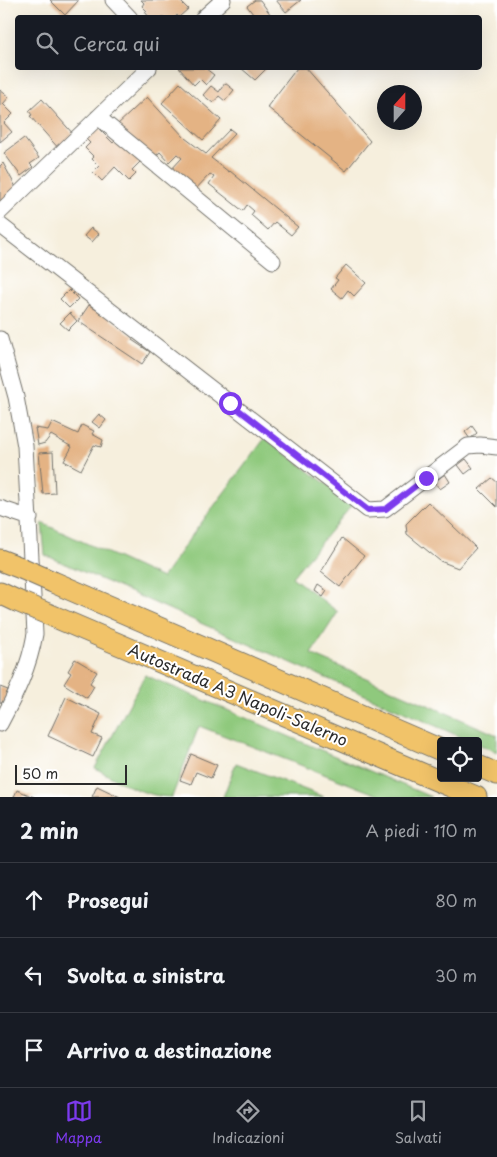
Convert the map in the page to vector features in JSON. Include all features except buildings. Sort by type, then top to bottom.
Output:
[{"type":"highway","name":"Autostrada A3 Napoli-Salerno","points":[[0,560],[437,748]]},
{"type":"highway","name":"Autostrada A3 Napoli-Salerno","points":[[8,597],[476,797]]},
{"type":"highway","points":[[482,768],[497,774]]},
{"type":"street","points":[[113,0],[127,15]]},
{"type":"street","points":[[206,15],[223,0]]},
{"type":"street","points":[[0,212],[147,70]]},
{"type":"street","points":[[98,117],[273,261]]},
{"type":"street","points":[[0,225],[368,510],[386,509],[468,446],[497,447]]},
{"type":"street","points":[[0,339],[16,397],[26,446],[35,634],[31,658],[14,699],[0,724]]},
{"type":"street","points":[[0,508],[30,518]]},
{"type":"green space","points":[[265,438],[353,504],[292,577],[338,612],[311,654],[497,735],[497,752],[482,746],[482,737],[461,737],[45,555],[42,523],[162,578]]},
{"type":"green space","points":[[145,675],[431,797],[383,797],[199,726],[172,797],[152,794],[132,787],[95,768]]},
{"type":"green space","points":[[236,763],[324,797],[223,797]]},
{"type":"route","points":[[230,403],[368,510],[386,509],[426,478]]}]
